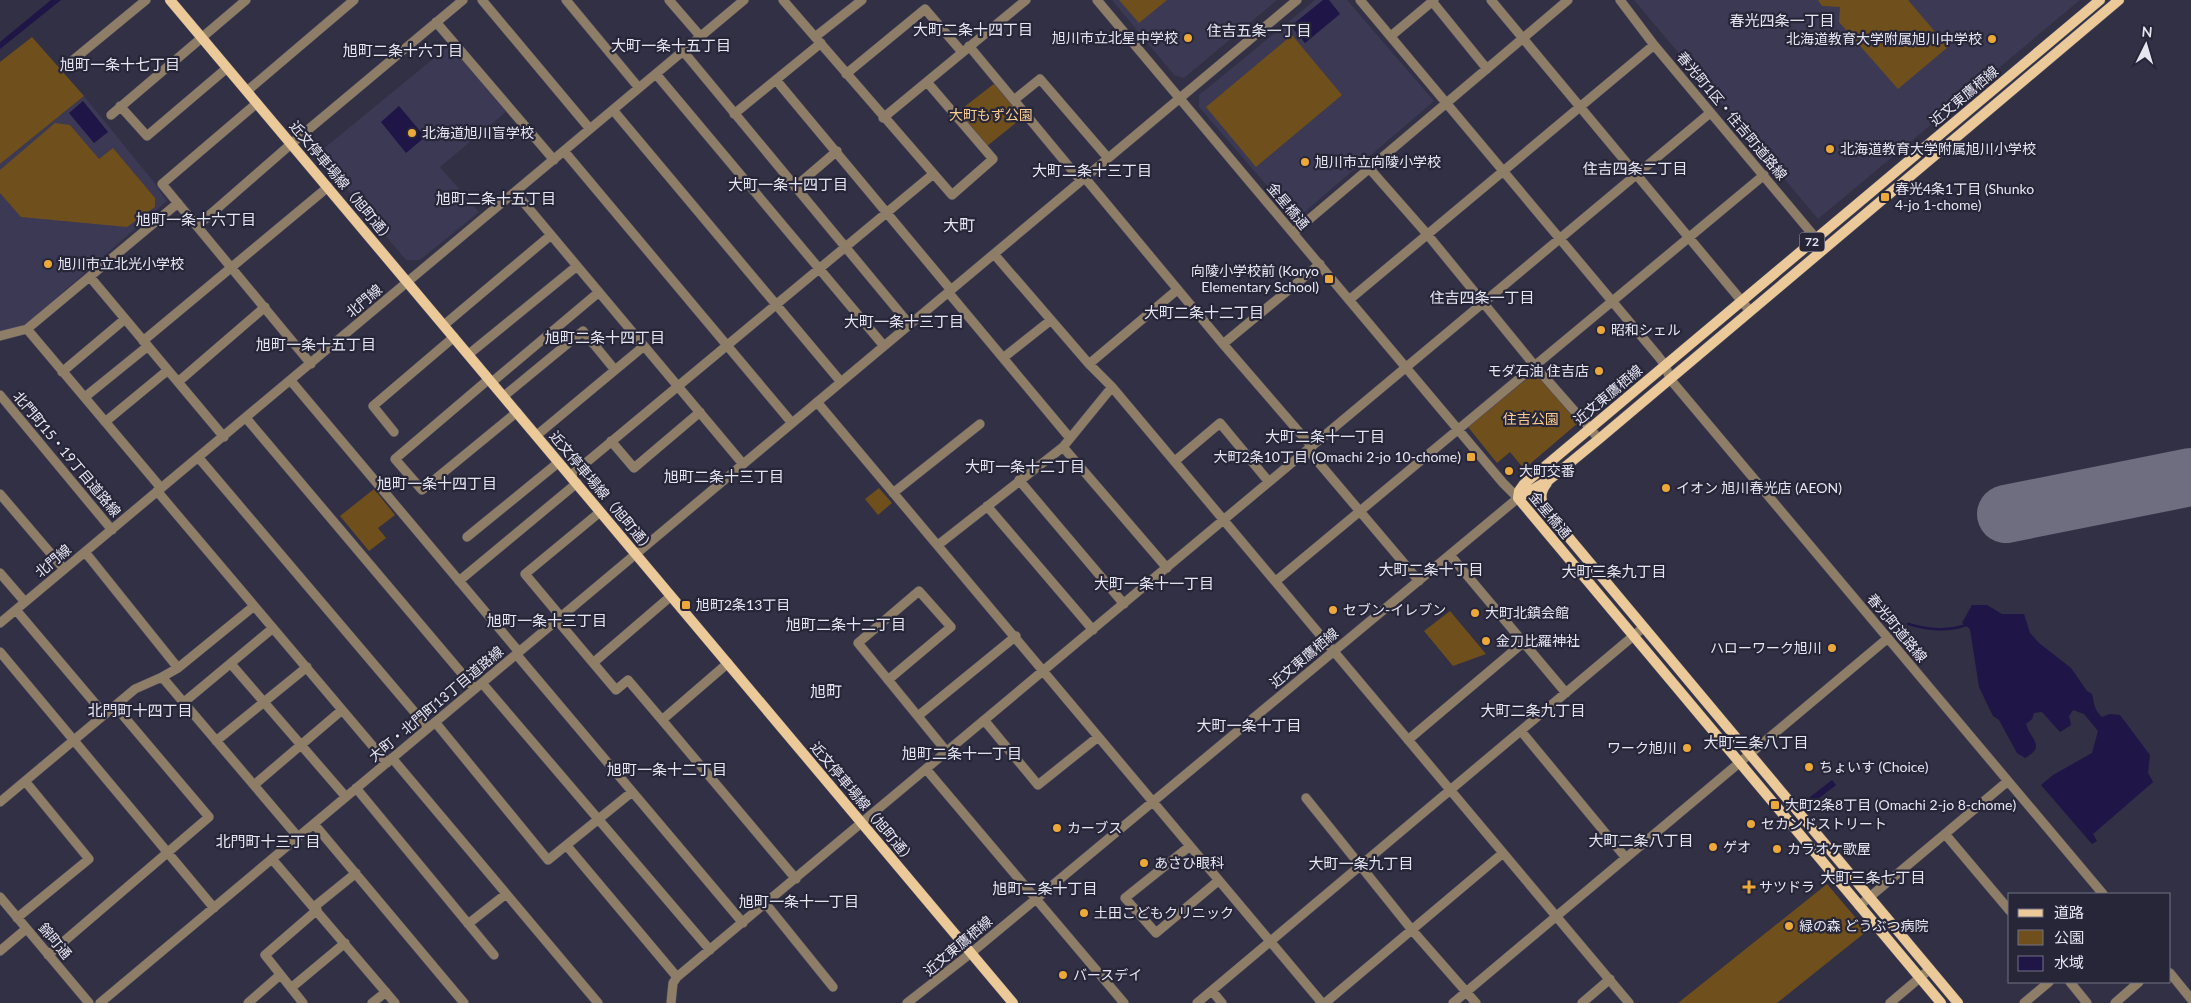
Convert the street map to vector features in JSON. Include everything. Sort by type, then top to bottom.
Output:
[{"type":"main road","name":"近文停車場線（旭町通）","points":[[170,0],[1012,1003]]},
{"type":"main road","name":"近文東鷹栖線","points":[[1518,498],[1519,491],[1524,484],[2100,0]]},
{"type":"main road","name":"近文東鷹栖線","points":[[1549,480],[2119,0]]},
{"type":"main road","name":"72","points":[[1518,498],[1549,480]]},
{"type":"main road","name":"金星橋通","points":[[1549,480],[1541,490],[1541,500],[1545,509],[1958,1003]]},
{"type":"main road","points":[[1518,498],[1545,509]]},
{"type":"main road","name":"金星橋通","points":[[1518,498],[1941,1003]]},
{"type":"street","points":[[67,65],[146,0]]},
{"type":"street","points":[[111,115],[246,0]]},
{"type":"street","points":[[247,91],[354,0]]},
{"type":"street","points":[[197,226],[291,144],[463,0]]},
{"type":"street","points":[[482,0],[590,129]]},
{"type":"street","points":[[566,0],[639,88]]},
{"type":"street","points":[[669,0],[701,37]]},
{"type":"street","name":"北門線","points":[[0,623],[744,0]]},
{"type":"street","points":[[783,0],[883,118],[952,195],[993,159],[927,82]]},
{"type":"street","points":[[734,114],[776,80],[862,0]]},
{"type":"street","points":[[883,118],[1026,0]]},
{"type":"street","name":"金星橋通","points":[[1097,0],[1518,498]]},
{"type":"street","name":"大町・北門町13丁目道路線","points":[[100,1003],[1297,0]]},
{"type":"street","points":[[1360,0],[1666,365],[1670,379]]},
{"type":"street","points":[[1391,36],[1432,0],[1487,69]]},
{"type":"street","points":[[1491,0],[1690,236],[1750,311]]},
{"type":"street","points":[[1293,233],[1568,0]]},
{"type":"street","name":"春光町1区・住吉町道路線","points":[[1620,0],[1654,45],[1824,248]]},
{"type":"street","points":[[846,74],[925,9],[1014,100],[1083,179],[1223,344],[1310,449],[1359,512],[1419,581]]},
{"type":"street","points":[[436,22],[554,160]]},
{"type":"street","points":[[1349,300],[1654,45]]},
{"type":"street","points":[[683,51],[910,325]]},
{"type":"street","points":[[120,106],[146,136],[227,68]]},
{"type":"street","points":[[656,74],[884,346]]},
{"type":"street","points":[[1014,100],[1040,79],[1108,158]]},
{"type":"street","points":[[776,80],[887,212],[1003,358],[1069,437]]},
{"type":"street","points":[[258,103],[162,184],[311,364]]},
{"type":"street","points":[[613,110],[841,382]]},
{"type":"street","points":[[671,1003],[673,983],[677,977],[1310,449],[1559,237],[1710,113]]},
{"type":"street","points":[[564,151],[792,424]]},
{"type":"street","points":[[795,187],[836,151]]},
{"type":"street","points":[[1369,168],[1427,234],[1535,366],[1599,439]]},
{"type":"street","points":[[459,581],[573,479],[611,441],[932,174]]},
{"type":"street","points":[[1276,582],[1764,175]]},
{"type":"street","points":[[85,398],[231,267],[328,187]]},
{"type":"street","points":[[515,192],[743,464]]},
{"type":"street","points":[[0,336],[28,329],[178,203]]},
{"type":"street","points":[[444,325],[551,235]]},
{"type":"street","points":[[994,254],[1175,460],[1224,521],[1629,1003]]},
{"type":"street","points":[[1223,344],[1320,264]]},
{"type":"street","points":[[469,354],[577,266]]},
{"type":"street","points":[[90,277],[224,437]]},
{"type":"street","points":[[1089,364],[1177,290]]},
{"type":"street","points":[[517,412],[422,490],[395,459],[599,292]]},
{"type":"street","points":[[178,382],[265,307]]},
{"type":"street","points":[[62,372],[125,320]]},
{"type":"street","points":[[1003,358],[1051,320]]},
{"type":"street","points":[[28,329],[254,606],[342,710],[506,894],[598,1003]]},
{"type":"street","points":[[504,396],[583,331],[615,370]]},
{"type":"street","points":[[394,432],[373,406],[454,337]]},
{"type":"street","points":[[536,435],[644,346]]},
{"type":"street","points":[[105,422],[168,370]]},
{"type":"street","name":"春光町道路線","points":[[1670,379],[2102,893]]},
{"type":"street","points":[[290,381],[743,923]]},
{"type":"street","points":[[938,545],[1062,447],[1112,387]]},
{"type":"street","name":"北門町15・19丁目道路線","points":[[0,395],[112,530]]},
{"type":"street","points":[[817,402],[1016,636],[1218,881],[1323,1003],[1503,853]]},
{"type":"street","points":[[611,441],[634,468],[700,412]]},
{"type":"street","points":[[246,418],[479,686],[599,819],[710,950]]},
{"type":"street","points":[[1175,460],[1220,423],[1269,482]]},
{"type":"street","points":[[893,493],[980,424]]},
{"type":"street","points":[[1062,447],[1167,568]]},
{"type":"street","points":[[198,457],[548,860],[632,792]]},
{"type":"street","points":[[467,537],[559,462]]},
{"type":"street","points":[[1019,480],[1124,604]]},
{"type":"street","points":[[0,494],[64,569]]},
{"type":"street","name":"近文東鷹栖線","points":[[907,1003],[971,953],[1518,498]]},
{"type":"street","points":[[986,506],[1093,630]]},
{"type":"street","points":[[600,512],[525,574],[616,690],[628,680],[796,879]]},
{"type":"street","points":[[85,552],[178,668]]},
{"type":"street","points":[[1450,555],[1566,693]]},
{"type":"street","points":[[0,573],[25,602]]},
{"type":"street","points":[[888,680],[951,627],[919,591],[858,643],[888,680],[918,716],[947,752]]},
{"type":"street","points":[[593,663],[671,596]]},
{"type":"street","points":[[0,802],[135,689],[162,678],[178,668],[254,606]]},
{"type":"street","points":[[16,610],[104,714]]},
{"type":"street","points":[[1197,1003],[1644,626]]},
{"type":"street","points":[[184,703],[273,628]]},
{"type":"street","points":[[918,716],[1016,636]]},
{"type":"street","points":[[1453,1003],[1888,638]]},
{"type":"street","points":[[1408,740],[1524,642]]},
{"type":"street","points":[[0,652],[214,908]]},
{"type":"street","points":[[231,664],[346,797]]},
{"type":"street","points":[[662,720],[728,664]]},
{"type":"street","points":[[216,741],[307,667]]},
{"type":"street","points":[[162,678],[298,837]]},
{"type":"street","points":[[48,955],[209,817],[115,706]]},
{"type":"street","points":[[254,785],[342,710]]},
{"type":"street","points":[[984,720],[1038,785],[1098,737]]},
{"type":"street","points":[[1521,731],[1626,858]]},
{"type":"street","points":[[926,769],[1124,1003]]},
{"type":"street","points":[[17,918],[89,858],[25,781]]},
{"type":"street","points":[[1859,906],[2008,781]]},
{"type":"street","points":[[356,788],[494,955]]},
{"type":"street","points":[[1306,798],[1412,930],[1476,1003]]},
{"type":"street","points":[[314,824],[464,1003]]},
{"type":"street","points":[[1945,834],[2008,909]]},
{"type":"street","points":[[567,846],[677,977]]},
{"type":"street","points":[[1190,846],[1125,898],[1156,933],[1218,881]]},
{"type":"street","points":[[272,859],[395,1003]]},
{"type":"street","points":[[303,1003],[265,955],[356,873]]},
{"type":"street","points":[[468,924],[506,894]]},
{"type":"street","name":"錦町通","points":[[0,897],[89,1003]]},
{"type":"street","points":[[766,904],[833,987]]},
{"type":"street","points":[[0,951],[26,929]]},
{"type":"street","points":[[291,988],[345,943]]},
{"type":"street","points":[[1890,1003],[1930,969]]},
{"type":"street","points":[[248,1003],[280,974]]},
{"type":"street","points":[[2171,974],[2191,999]]},
{"type":"street","points":[[1582,1003],[1610,979]]},
{"type":"street","points":[[2024,1003],[2048,983]]},
{"type":"street","points":[[2071,983],[2087,1003]]},
{"type":"street","points":[[2115,1003],[2138,983]]},
{"type":"street","points":[[1212,991],[1222,1003]]},
{"type":"street","points":[[372,1003],[386,992]]},
{"type":"shaded area","name":"旭川市立北星中学校","points":[[1112,0],[1277,0],[1184,78],[1174,75]]},
{"type":"shaded area","name":"旭川市立向陵小学校","points":[[1315,0],[1347,0],[1434,101],[1300,216],[1294,217],[1199,107],[1199,95]]},
{"type":"shaded area","name":"北海道教育大学附属旭川小学校","points":[[1634,0],[2080,0],[1818,219]]},
{"type":"shaded area","name":"北海道旭川盲学校","points":[[450,45],[506,112],[440,167],[479,212],[420,260],[406,260],[317,154]]},
{"type":"shaded area","name":"旭川市立北光小学校","points":[[84,96],[167,201],[24,326],[0,333],[0,164]]},
{"type":"green space","points":[[1119,0],[1167,0],[1139,23]]},
{"type":"green space","points":[[1818,0],[1908,0],[1948,47],[1898,89],[1839,22],[1840,7],[1822,6]]},
{"type":"green space","points":[[1292,35],[1342,95],[1256,167],[1206,107]]},
{"type":"green space","points":[[32,37],[84,96],[0,164],[0,62]]},
{"type":"green space","name":"大町もず公園","points":[[995,83],[1022,118],[987,146],[959,111]]},
{"type":"green space","points":[[55,123],[70,125],[99,159],[113,148],[155,198],[155,207],[127,227],[21,217],[0,193],[0,170]]},
{"type":"green space","name":"住吉公園","points":[[1535,372],[1578,423],[1524,469],[1510,452],[1497,463],[1468,427]]},
{"type":"green space","points":[[879,488],[892,503],[878,515],[865,499]]},
{"type":"green space","points":[[374,489],[395,515],[378,528],[386,538],[369,551],[340,516]]},
{"type":"green space","points":[[1450,611],[1486,654],[1453,666],[1424,631]]},
{"type":"green space","points":[[1827,884],[1867,931],[1777,1003],[1678,1003]]},
{"type":"water","points":[[51,0],[61,0],[0,49],[0,42]]},
{"type":"water","points":[[1323,0],[1329,0],[1340,14],[1305,43],[1291,26]]},
{"type":"water","points":[[83,101],[108,132],[94,143],[69,113]]},
{"type":"water","points":[[399,106],[425,137],[406,153],[381,122]]},
{"type":"water","points":[[1972,605],[1987,605],[2002,614],[2024,614],[2030,633],[2039,643],[2071,668],[2087,691],[2092,694],[2097,712],[2102,717],[2110,714],[2120,715],[2150,755],[2148,773],[2153,782],[2093,834],[2097,841],[2092,844],[2041,785],[2053,775],[2092,753],[2098,731],[2084,714],[2073,710],[2069,716],[2071,725],[2060,732],[2042,712],[2034,713],[2032,719],[2026,724],[2035,742],[2035,750],[2025,758],[2017,753],[1999,720],[1993,716],[1979,687],[1970,629],[1962,623]]},
{"type":"water","points":[[1832,780],[1836,785],[1809,806],[1805,801]]},
{"type":"waterway","points":[[1908,624],[1923,628],[1939,629],[1961,627],[1969,624]]},
{"type":"runway","points":[[2006,514],[2191,477]]},
{"type":"place","name":"旭川市立北星中学校","points":[[1188,38]]},
{"type":"place","name":"北海道教育大学附属旭川中学校","points":[[1992,39]]},
{"type":"place","name":"北海道旭川盲学校","points":[[412,133]]},
{"type":"place","name":"北海道教育大学附属旭川小学校","points":[[1830,149]]},
{"type":"place","name":"旭川市立向陵小学校","points":[[1305,162]]},
{"type":"place","name":"春光4条1丁目 (Shunko 4-jo 1-chome)","points":[[1885,197]]},
{"type":"place","name":"旭川市立北光小学校","points":[[48,264]]},
{"type":"place","name":"向陵小学校前 (Koryo Elementary School)","points":[[1329,279]]},
{"type":"place","name":"昭和シェル","points":[[1601,330]]},
{"type":"place","name":"モダ石油 住吉店","points":[[1599,371]]},
{"type":"place","name":"大町2条10丁目 (Omachi 2-jo 10-chome)","points":[[1471,457]]},
{"type":"place","name":"大町交番","points":[[1509,471]]},
{"type":"place","name":"イオン 旭川春光店 (AEON)","points":[[1666,488]]},
{"type":"place","name":"旭町2条13丁目","points":[[686,605]]},
{"type":"place","name":"セブン-イレブン","points":[[1333,610]]},
{"type":"place","name":"大町北鎮会館","points":[[1475,613]]},
{"type":"place","name":"金刀比羅神社","points":[[1486,641]]},
{"type":"place","name":"ハローワーク旭川","points":[[1832,648]]},
{"type":"place","name":"ワーク旭川","points":[[1687,748]]},
{"type":"place","name":"ちょいす (Choice)","points":[[1809,767]]},
{"type":"place","name":"大町2条8丁目 (Omachi 2-jo 8-chome)","points":[[1775,805]]},
{"type":"place","name":"セカンドストリート","points":[[1751,824]]},
{"type":"place","name":"カーブス","points":[[1057,828]]},
{"type":"place","name":"ゲオ","points":[[1713,847]]},
{"type":"place","name":"カラオケ歌屋","points":[[1777,849]]},
{"type":"place","name":"あさひ眼科","points":[[1144,863]]},
{"type":"place","name":"サツドラ","points":[[1749,887]]},
{"type":"place","name":"土田こどもクリニック","points":[[1084,913]]},
{"type":"place","name":"緑の森 どうぶつ病院","points":[[1789,926]]},
{"type":"place","name":"バースデイ","points":[[1063,975]]},
{"type":"district","name":"春光四条一丁目","points":[[1782,21]]},
{"type":"district","name":"大町二条十四丁目","points":[[973,30]]},
{"type":"district","name":"住吉五条一丁目","points":[[1259,31]]},
{"type":"district","name":"大町一条十五丁目","points":[[671,46]]},
{"type":"district","name":"旭町二条十六丁目","points":[[403,51]]},
{"type":"district","name":"旭町一条十七丁目","points":[[120,65]]},
{"type":"district","name":"住吉四条二丁目","points":[[1635,169]]},
{"type":"district","name":"大町二条十三丁目","points":[[1092,171]]},
{"type":"district","name":"大町一条十四丁目","points":[[788,185]]},
{"type":"district","name":"旭町二条十五丁目","points":[[496,199]]},
{"type":"district","name":"旭町一条十六丁目","points":[[196,220]]},
{"type":"district","name":"大町","points":[[959,225]]},
{"type":"district","name":"住吉四条一丁目","points":[[1482,298]]},
{"type":"district","name":"大町二条十二丁目","points":[[1204,313]]},
{"type":"district","name":"大町一条十三丁目","points":[[904,322]]},
{"type":"district","name":"旭町二条十四丁目","points":[[605,338]]},
{"type":"district","name":"旭町一条十五丁目","points":[[316,345]]},
{"type":"district","name":"大町二条十一丁目","points":[[1325,437]]},
{"type":"district","name":"大町一条十二丁目","points":[[1025,467]]},
{"type":"district","name":"旭町二条十三丁目","points":[[724,477]]},
{"type":"district","name":"旭町一条十四丁目","points":[[437,484]]},
{"type":"district","name":"大町二条十丁目","points":[[1431,570]]},
{"type":"district","name":"大町三条九丁目","points":[[1614,572]]},
{"type":"district","name":"大町一条十一丁目","points":[[1154,584]]},
{"type":"district","name":"旭町一条十三丁目","points":[[547,621]]},
{"type":"district","name":"旭町二条十二丁目","points":[[846,625]]},
{"type":"district","name":"旭町","points":[[826,691]]},
{"type":"district","name":"北門町十四丁目","points":[[140,711]]},
{"type":"district","name":"大町二条九丁目","points":[[1533,711]]},
{"type":"district","name":"大町一条十丁目","points":[[1249,726]]},
{"type":"district","name":"大町三条八丁目","points":[[1756,743]]},
{"type":"district","name":"旭町二条十一丁目","points":[[962,754]]},
{"type":"district","name":"旭町一条十二丁目","points":[[667,770]]},
{"type":"district","name":"大町二条八丁目","points":[[1641,841]]},
{"type":"district","name":"北門町十三丁目","points":[[268,842]]},
{"type":"district","name":"大町一条九丁目","points":[[1361,864]]},
{"type":"district","name":"大町三条七丁目","points":[[1873,878]]},
{"type":"district","name":"旭町二条十丁目","points":[[1045,889]]},
{"type":"district","name":"旭町一条十一丁目","points":[[799,902]]}]
